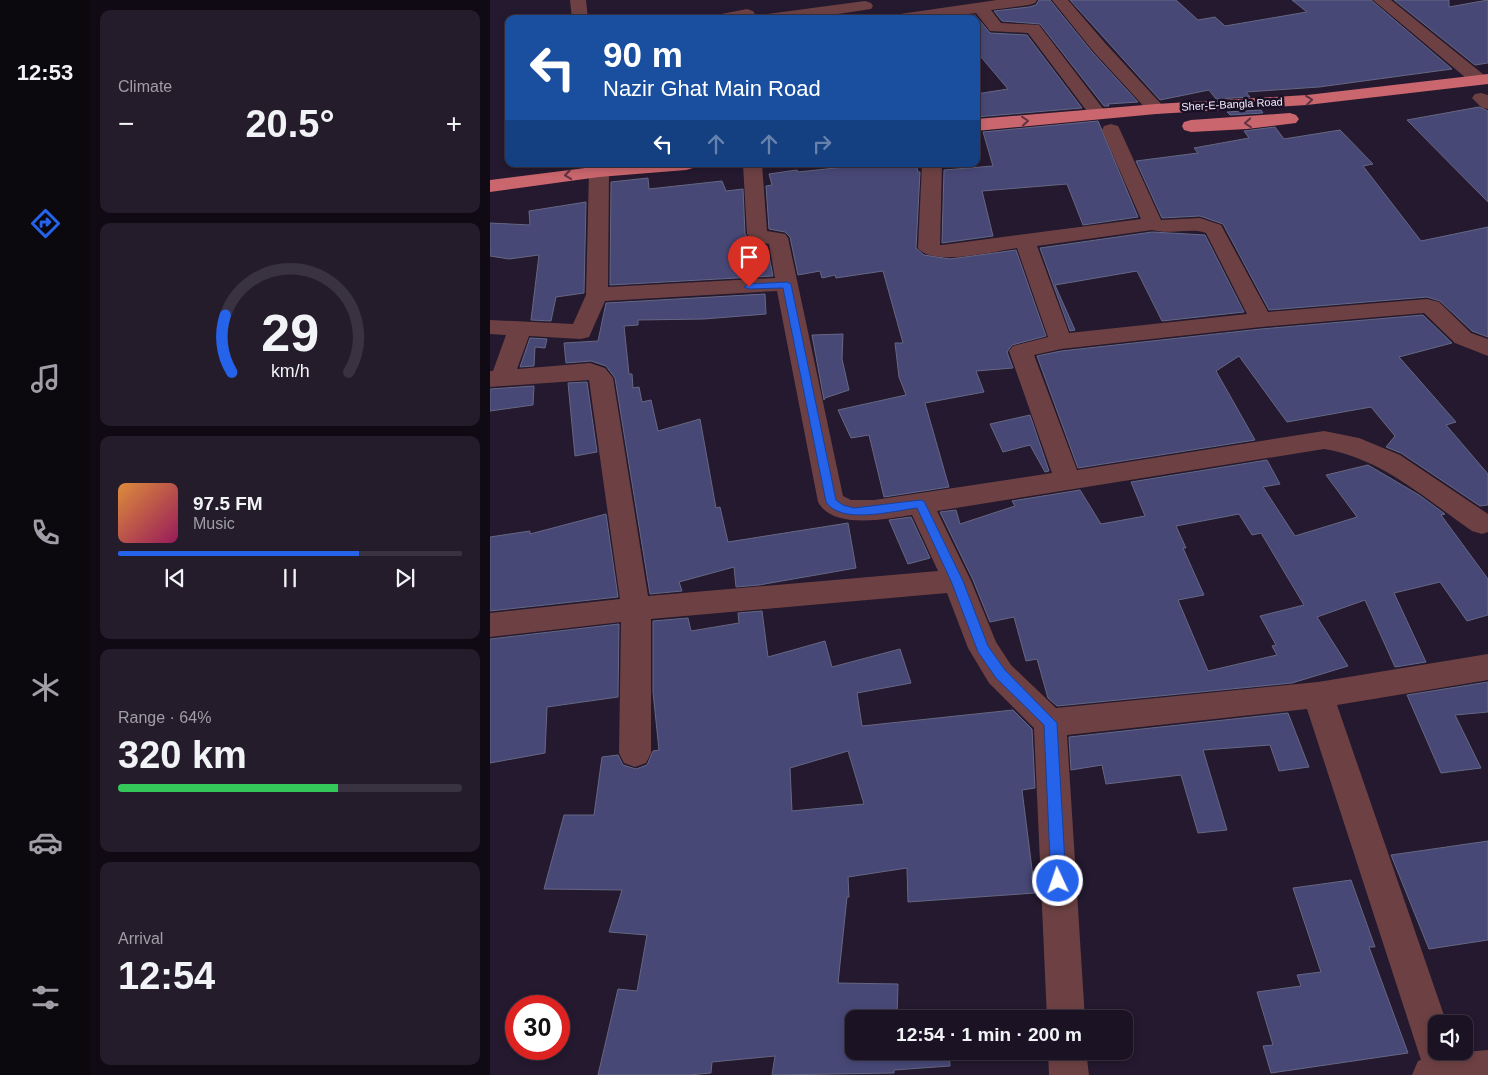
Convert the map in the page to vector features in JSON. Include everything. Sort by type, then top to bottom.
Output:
[{"type":"highway","name":"Sher-E-Bangla Road","points":[[980,125],[1156,109],[1306,100],[1483,79]]},
{"type":"highway","points":[[1435,84],[1475,100]]},
{"type":"highway","name":"Sher-E-Bangla Road","points":[[1176,126],[1247,123],[1395,107]]},
{"type":"highway","points":[[980,142],[1120,130]]},
{"type":"highway","points":[[490,186],[599,171],[649,167]]},
{"type":"street","points":[[578,0],[580,15]]},
{"type":"street","points":[[903,0],[904,15]]},
{"type":"street","points":[[927,15],[1030,0]]},
{"type":"street","points":[[1060,0],[1099,47],[1156,109]]},
{"type":"street","points":[[1381,0],[1483,79]]},
{"type":"street","points":[[803,15],[865,8]]},
{"type":"street","points":[[980,8],[996,28],[1026,26],[1033,28],[1098,114]]},
{"type":"street","points":[[730,15],[745,11]]},
{"type":"street","points":[[1120,130],[1153,224]]},
{"type":"street","points":[[753,167],[756,234],[760,237],[778,238],[831,502],[840,509],[854,512],[920,504],[1324,440],[1350,444],[1391,462],[1486,527]]},
{"type":"street","points":[[932,167],[929,248],[941,252],[1153,224],[1166,229],[1203,224],[1214,229],[1261,320]]},
{"type":"street","points":[[490,327],[580,332],[597,295],[599,171]]},
{"type":"street","points":[[1025,241],[1061,341]]},
{"type":"street","points":[[597,295],[787,284]]},
{"type":"street","points":[[1068,481],[1021,351],[1061,341],[1261,320],[1427,306],[1431,307],[1463,338],[1488,348]]},
{"type":"street","points":[[520,329],[496,378],[590,372],[597,374],[601,378],[636,609],[635,753]]},
{"type":"street","points":[[920,504],[957,581],[983,648],[1000,674],[1050,723],[1066,1010]]},
{"type":"street","points":[[490,625],[636,609],[957,581]]},
{"type":"street","points":[[1050,723],[1318,696],[1488,667]]},
{"type":"street","points":[[1318,696],[1437,1062],[1488,1070]]},
{"type":"street","points":[[1067,1060],[1068,1075]]},
{"type":"building","points":[[1039,0],[1050,0],[1092,52],[1138,102],[1108,104],[1109,106],[1104,106],[1040,24],[1002,21],[994,11],[1029,7],[1036,5]]},
{"type":"building","points":[[1070,0],[1176,0],[1198,20],[1215,17],[1225,26],[1307,12],[1292,0],[1371,0],[1452,69],[1319,87],[1246,92],[1250,97],[1216,99],[1209,90],[1160,100]]},
{"type":"building","points":[[1394,0],[1449,0],[1449,7],[1488,0],[1488,63],[1475,65]]},
{"type":"building","points":[[980,21],[990,33],[1027,35],[1082,108],[980,117],[980,93],[1008,89],[980,56]]},
{"type":"building","points":[[1479,107],[1488,111],[1488,202],[1407,120]]},
{"type":"building","points":[[1261,110],[1263,113],[1230,115],[1227,112]]},
{"type":"building","points":[[1098,121],[1138,217],[1083,225],[1067,184],[982,191],[993,236],[942,243],[944,170],[993,166],[983,132]]},
{"type":"building","points":[[1275,127],[1284,139],[1340,130],[1373,164],[1363,166],[1421,241],[1488,227],[1488,337],[1472,331],[1440,301],[1427,297],[1269,310],[1223,224],[1200,216],[1162,218],[1136,161],[1198,153],[1194,148],[1249,138],[1244,131]]},
{"type":"building","points":[[845,167],[917,167],[918,172],[920,172],[916,248],[924,255],[950,259],[1016,250],[1046,336],[1012,345],[1007,352],[1013,368],[976,371],[984,392],[925,403],[949,487],[884,497],[869,435],[851,438],[838,410],[906,395],[899,377],[895,343],[903,343],[883,271],[836,278],[835,275],[822,278],[820,271],[798,275],[790,237],[785,232],[769,229],[766,186],[772,185],[769,174],[797,170],[798,172]]},
{"type":"building","points":[[648,178],[649,189],[722,181],[726,191],[743,189],[745,234],[753,243],[767,246],[773,276],[610,285],[611,182]]},
{"type":"building","points":[[586,202],[584,293],[556,297],[551,321],[531,320],[539,255],[509,259],[490,256],[490,223],[530,225],[529,211]]},
{"type":"building","points":[[1152,232],[1205,235],[1244,312],[1162,321],[1137,271],[1055,285],[1075,330],[1070,331],[1040,248]]},
{"type":"building","points":[[765,294],[766,314],[704,319],[638,320],[638,325],[624,326],[629,374],[632,374],[633,388],[639,387],[642,402],[651,400],[658,431],[700,419],[716,508],[720,507],[728,542],[848,523],[856,568],[759,585],[736,587],[734,567],[679,582],[682,591],[650,594],[615,378],[606,366],[591,361],[566,363],[564,343],[598,341],[606,303]]},
{"type":"building","points":[[1423,315],[1452,343],[1399,357],[1456,422],[1446,425],[1488,474],[1488,505],[1480,506],[1401,453],[1386,447],[1395,436],[1371,407],[1287,422],[1239,356],[1216,371],[1255,440],[1078,468],[1037,356],[1061,351],[1261,329]]},
{"type":"building","points":[[843,334],[842,359],[849,390],[824,400],[812,335]]},
{"type":"building","points":[[530,338],[547,339],[545,348],[535,347],[534,366],[520,367]]},
{"type":"building","points":[[587,382],[597,452],[575,456],[568,383]]},
{"type":"building","points":[[534,386],[533,405],[490,411],[490,389]]},
{"type":"building","points":[[1030,415],[1049,471],[1045,472],[1030,445],[1003,452],[990,424]]},
{"type":"building","points":[[1267,460],[1280,484],[1263,487],[1295,536],[1357,517],[1326,475],[1368,465],[1419,495],[1445,514],[1441,515],[1488,579],[1488,615],[1467,621],[1440,582],[1394,593],[1426,662],[1395,667],[1365,600],[1317,617],[1348,666],[1292,683],[1057,706],[1048,698],[1037,659],[1026,661],[1014,617],[990,622],[973,580],[940,512],[956,510],[960,524],[1015,506],[1012,501],[1080,490],[1101,524],[1145,516],[1131,482]],"holes":[[[1239,514],[1252,535],[1261,533],[1304,605],[1260,616],[1276,645],[1272,646],[1277,655],[1208,671],[1178,600],[1204,595],[1183,548],[1186,548],[1176,526]]]},
{"type":"building","points":[[606,514],[618,597],[490,611],[490,537],[530,531],[530,534]]},
{"type":"building","points":[[911,517],[930,558],[908,564],[889,520]]},
{"type":"building","points":[[762,611],[768,657],[825,641],[832,667],[900,649],[911,683],[857,693],[862,726],[1013,710],[1032,729],[1035,788],[1022,790],[1035,893],[908,902],[907,868],[848,877],[849,897],[847,897],[838,983],[898,984],[897,1010],[845,1010],[845,1060],[950,1060],[950,1066],[894,1070],[894,1073],[772,1075],[775,1056],[712,1062],[711,1073],[689,1075],[598,1075],[618,989],[637,991],[647,935],[609,932],[622,890],[544,889],[564,815],[594,815],[602,757],[618,755],[623,765],[636,769],[647,765],[653,751],[659,750],[653,692],[653,621],[688,618],[691,631],[739,623],[738,613]],"holes":[[[848,751],[864,804],[792,811],[790,768]]]},
{"type":"building","points":[[619,624],[618,697],[547,707],[545,753],[490,763],[490,639]]},
{"type":"building","points":[[1488,682],[1488,712],[1455,715],[1481,768],[1441,773],[1407,695]]},
{"type":"building","points":[[1288,713],[1309,767],[1279,771],[1270,745],[1203,750],[1227,830],[1198,833],[1181,775],[1106,784],[1102,765],[1071,770],[1069,737]]},
{"type":"building","points":[[1488,841],[1488,940],[1429,949],[1391,855]]},
{"type":"building","points":[[1351,880],[1375,947],[1369,947],[1408,1053],[1271,1073],[1263,1046],[1273,1045],[1257,992],[1301,986],[1297,975],[1321,972],[1293,888]]},
{"type":"route","points":[[749,287],[787,284],[831,502],[840,509],[854,512],[920,504],[957,581],[983,648],[1000,674],[1050,723],[1058,881]]}]
